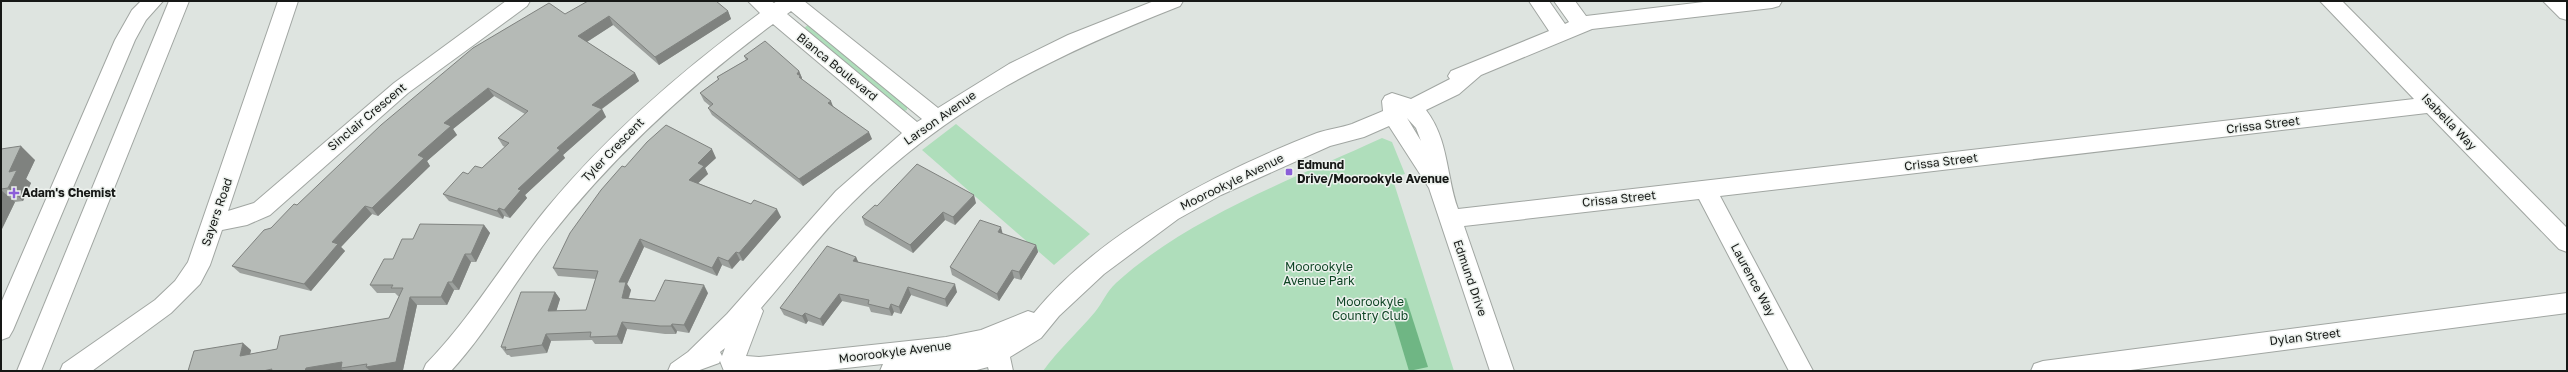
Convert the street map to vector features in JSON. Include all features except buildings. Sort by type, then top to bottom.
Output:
[{"type":"street","points":[[1,330],[126,40],[139,16],[153,1]]},
{"type":"street","points":[[29,371],[179,1]]},
{"type":"street","name":"Sayers Road","points":[[72,371],[179,293],[191,279],[199,265],[288,1]]},
{"type":"street","name":"Sinclair Crescent","points":[[213,223],[242,218],[262,209],[401,88],[520,1]]},
{"type":"street","name":"Bianca Boulevard","points":[[791,1],[936,118]]},
{"type":"street","name":"Tyler Crescent","points":[[435,371],[470,333],[501,284],[538,234],[608,154],[672,92],[766,8],[791,1]]},
{"type":"street","name":"Larson Avenue","points":[[683,367],[717,342],[756,300],[787,258],[816,226],[871,172],[916,133],[936,118],[1044,55],[1173,1]]},
{"type":"street","points":[[1539,1],[1560,32]]},
{"type":"street","points":[[1564,1],[1581,24]]},
{"type":"street","name":"Moorookyle Avenue","points":[[892,371],[988,359],[1032,331],[1051,309],[1096,267],[1170,213],[1213,189],[1324,139],[1356,131],[1399,108],[1452,89],[1472,72],[1560,32],[1581,24],[1613,18],[1772,1]]},
{"type":"street","name":"Isabella Way","points":[[2330,1],[2567,243]]},
{"type":"street","points":[[2553,1],[2567,13]]},
{"type":"street","name":"Bianca Boulevard","points":[[766,8],[916,133]]},
{"type":"street","name":"Crissa Street","points":[[1450,219],[2433,105]]},
{"type":"street","name":"Edmund Drive","points":[[1399,108],[1423,124],[1434,147],[1438,186],[1502,371]]},
{"type":"street","name":"Laurence Way","points":[[1705,190],[1801,371]]},
{"type":"street","name":"Larson Avenue","points":[[733,366],[756,300]]},
{"type":"street","name":"Dylan Street","points":[[2043,371],[2567,303]]},
{"type":"street","name":"Tyler Crescent","points":[[458,371],[470,333]]},
{"type":"street","name":"Moorookyle Avenue","points":[[683,367],[716,356],[733,366],[759,367],[946,347],[988,359]]},
{"type":"green space","points":[[809,24],[907,106],[907,110],[904,111],[803,29]]},
{"type":"green space","points":[[956,124],[1090,234],[1054,265],[922,150]]},
{"type":"green space","name":"Moorookyle Avenue Park","points":[[1382,138],[1392,142],[1405,174],[1392,177],[1454,371],[1043,371],[1095,312],[1113,286],[1144,260],[1208,219],[1243,201]]},
{"type":"shaded area","points":[[1406,298],[1428,367],[1409,371],[1388,301]]},
{"type":"place","name":"Edmund Drive/Moorookyle Avenue","points":[[1289,172]]},
{"type":"place","name":"Adam's Chemist","points":[[14,193]]},
{"type":"park label","name":"Moorookyle Country Club","points":[[1370,309]]}]
